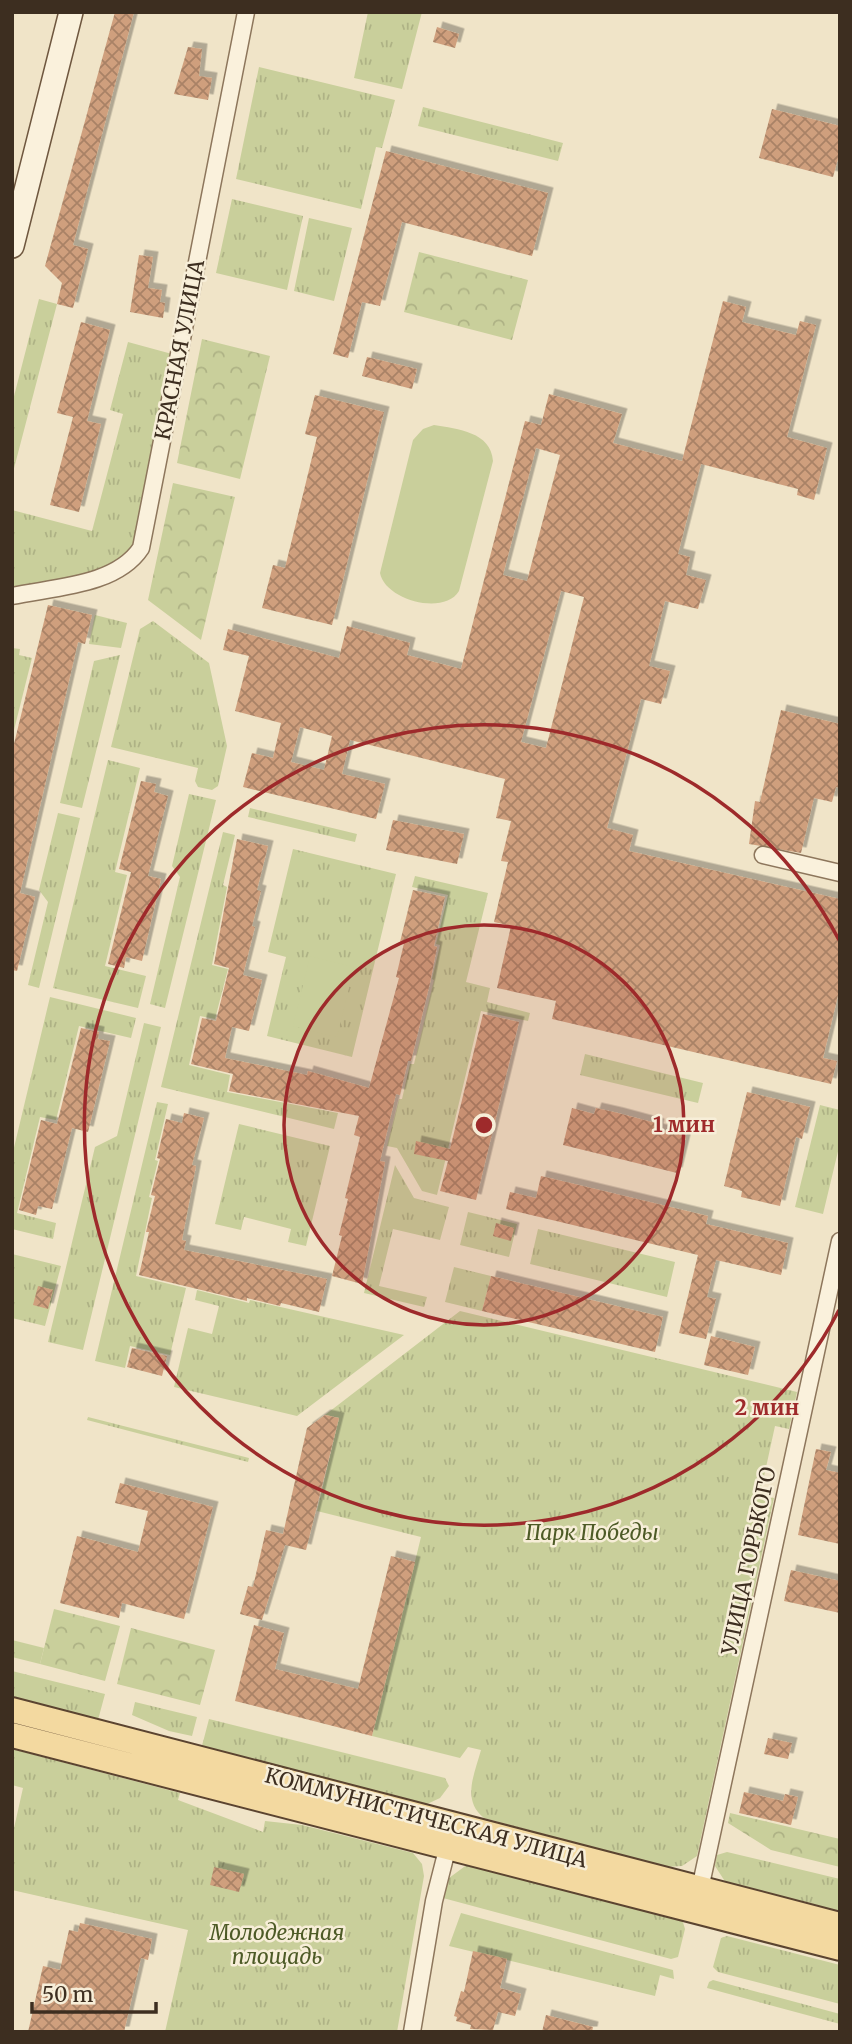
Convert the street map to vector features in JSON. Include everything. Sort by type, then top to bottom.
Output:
[{"type":"main road","name":"КОММУНИСТИЧЕСКАЯ УЛИЦА","points":[[12,1710],[840,1948]]},
{"type":"main road","name":"КОММУНИСТИЧЕСКАЯ УЛИЦА","points":[[12,1735],[451,1836],[700,1889],[840,1925]]},
{"type":"street","points":[[12,246],[71,12]]},
{"type":"street","name":"КРАСНАЯ УЛИЦА","points":[[12,596],[115,574],[134,559],[141,548],[246,12]]},
{"type":"street","points":[[763,855],[840,873]]},
{"type":"street","name":"УЛИЦА ГОРЬКОГО","points":[[700,1889],[840,1241]]},
{"type":"street","points":[[412,2032],[434,1901],[451,1836]]},
{"type":"green space","points":[[368,12],[422,12],[402,89],[354,78]]},
{"type":"green space","points":[[259,67],[395,100],[382,148],[376,147],[361,209],[236,179]]},
{"type":"green space","points":[[423,107],[563,143],[558,161],[418,126]]},
{"type":"green space","points":[[232,199],[303,216],[287,290],[216,273]]},
{"type":"green space","points":[[309,218],[352,228],[334,301],[294,291]]},
{"type":"green space","points":[[419,252],[528,280],[512,340],[404,312]]},
{"type":"green space","points":[[39,299],[57,304],[12,476],[12,404]]},
{"type":"green space","points":[[202,339],[270,356],[240,479],[177,463]]},
{"type":"green space","points":[[128,342],[172,354],[135,546],[110,568],[12,589],[12,510],[92,531],[123,414],[110,410]]},
{"type":"green space","points":[[434,425],[463,431],[480,438],[491,451],[493,461],[459,591],[452,599],[441,603],[416,602],[403,597],[384,583],[380,573],[413,440],[423,429]]},
{"type":"green space","points":[[173,483],[235,497],[201,640],[148,600]]},
{"type":"green space","points":[[95,615],[127,623],[121,648],[89,644]]},
{"type":"green space","points":[[153,621],[209,663],[227,746],[218,786],[212,790],[198,787],[195,781],[198,768],[111,747],[140,629]]},
{"type":"green space","points":[[12,648],[20,649],[19,655],[32,658],[12,738]]},
{"type":"green space","points":[[120,655],[82,808],[60,803],[94,661]]},
{"type":"green space","points":[[108,760],[140,768],[115,872],[127,875],[105,966],[146,976],[138,1008],[53,988]]},
{"type":"green space","points":[[189,794],[216,800],[165,1008],[150,1004],[180,877],[172,866]]},
{"type":"green space","points":[[250,808],[357,834],[355,842],[248,817]]},
{"type":"green space","points":[[58,813],[80,818],[39,988],[28,985],[48,902],[39,890]]},
{"type":"green space","points":[[223,832],[235,835],[223,885],[227,887],[212,965],[228,969],[215,1019],[200,1016],[189,1065],[230,1075],[227,1092],[338,1113],[334,1129],[161,1087]]},
{"type":"green space","points":[[293,849],[396,874],[352,1057],[267,1036],[286,957],[268,952]]},
{"type":"green space","points":[[415,876],[488,893],[466,982],[490,988],[487,1002],[530,1013],[528,1021],[481,1011],[437,1195],[422,1191],[397,1148],[387,1146],[410,1064],[414,1064],[434,980],[432,979],[440,945],[436,944],[448,895],[412,887]]},
{"type":"green space","points":[[310,956],[354,967],[337,1037],[293,1026]]},
{"type":"green space","points":[[50,997],[136,1018],[131,1038],[79,1026],[56,1120],[40,1117],[17,1213],[56,1223],[53,1239],[12,1229],[12,1156]]},
{"type":"green space","points":[[144,1023],[161,1027],[83,1350],[48,1342],[95,1147],[117,1136]]},
{"type":"green space","points":[[585,1054],[703,1083],[698,1103],[580,1075]]},
{"type":"green space","points":[[157,1102],[168,1104],[155,1160],[158,1161],[149,1197],[152,1198],[136,1276],[186,1288],[170,1355],[130,1346],[125,1368],[95,1361]]},
{"type":"green space","points":[[820,1105],[840,1110],[840,1143],[823,1214],[795,1207]]},
{"type":"green space","points":[[239,1124],[330,1146],[306,1246],[288,1242],[291,1229],[244,1217],[241,1230],[215,1224]]},
{"type":"green space","points":[[395,1165],[414,1198],[449,1207],[440,1240],[393,1229],[379,1286],[427,1297],[424,1307],[364,1293]]},
{"type":"green space","points":[[468,1212],[517,1224],[509,1257],[460,1245]]},
{"type":"green space","points":[[538,1229],[675,1262],[667,1297],[530,1264]]},
{"type":"green space","points":[[12,1254],[61,1266],[45,1326],[12,1318]]},
{"type":"green space","points":[[454,1267],[491,1276],[482,1311],[445,1302]]},
{"type":"green space","points":[[197,1290],[404,1335],[297,1416],[174,1387],[188,1328],[212,1334],[219,1306],[195,1300]]},
{"type":"green space","name":"Парк Победы","points":[[460,1311],[797,1392],[789,1429],[775,1426],[760,1495],[774,1498],[697,1856],[682,1866],[665,1867],[484,1818],[477,1811],[471,1795],[481,1750],[468,1747],[460,1758],[372,1736],[421,1537],[317,1511],[339,1418],[325,1415]]},
{"type":"green space","points":[[88,1417],[249,1458],[248,1462],[87,1420]]},
{"type":"green space","points":[[54,1609],[120,1626],[105,1681],[40,1664]]},
{"type":"green space","points":[[131,1628],[215,1650],[200,1705],[117,1684]]},
{"type":"green space","points":[[12,1640],[44,1648],[40,1664],[12,1657]]},
{"type":"green space","points":[[12,1671],[105,1694],[98,1720],[12,1698]]},
{"type":"green space","points":[[135,1702],[197,1717],[192,1736],[169,1731],[132,1715]]},
{"type":"green space","points":[[209,1719],[445,1778],[449,1786],[440,1798],[425,1805],[202,1746]]},
{"type":"green space","name":"Молодежная площадь","points":[[12,1749],[180,1793],[178,1800],[263,1832],[265,1821],[302,1825],[413,1853],[422,1864],[424,1876],[397,2032],[165,2032],[188,1930],[12,1890],[12,1837],[23,1788],[12,1785]]},
{"type":"green space","points":[[730,1813],[840,1839],[840,1867],[771,1850],[728,1823]]},
{"type":"green space","points":[[727,1852],[840,1879],[840,1913],[726,1883],[715,1866],[717,1855]]},
{"type":"green space","points":[[468,1864],[682,1919],[685,1929],[678,1957],[671,1959],[443,1898],[449,1878]]},
{"type":"green space","points":[[461,1913],[673,1970],[674,1979],[660,1975],[655,1996],[449,1946]]},
{"type":"green space","points":[[727,1936],[840,1965],[840,2004],[718,1972],[713,1967],[721,1938]]},
{"type":"green space","points":[[713,1980],[840,2014],[840,2024],[707,1988]]},
{"type":"building","points":[[115,12],[134,12],[73,245],[88,249],[73,308],[57,304],[62,283],[45,266]]},
{"type":"building","points":[[437,27],[459,34],[455,48],[433,42]]},
{"type":"building","points":[[188,47],[202,49],[199,76],[212,78],[208,100],[174,94]]},
{"type":"building","points":[[772,109],[840,126],[840,151],[833,177],[759,158]]},
{"type":"building","points":[[386,151],[548,193],[532,256],[402,222],[380,306],[362,302],[348,358],[333,354]]},
{"type":"building","points":[[139,255],[153,257],[148,288],[162,290],[160,302],[165,303],[163,318],[130,312]]},
{"type":"building","points":[[723,301],[746,307],[742,322],[796,335],[800,321],[816,325],[787,437],[827,448],[814,500],[797,495],[798,489],[701,464],[678,554],[690,557],[686,575],[706,580],[698,609],[665,601],[649,666],[670,671],[661,704],[641,699],[607,828],[633,835],[629,851],[840,899],[840,987],[823,1058],[837,1061],[831,1084],[552,1019],[556,1001],[497,988],[511,926],[494,922],[508,862],[501,861],[511,821],[496,818],[505,779],[350,740],[342,774],[385,784],[376,819],[243,787],[252,753],[273,758],[281,723],[235,711],[249,656],[223,650],[228,629],[339,658],[347,626],[410,643],[407,655],[461,669],[525,421],[541,425],[549,394],[622,414],[613,443],[682,461]],"holes":[[[536,448],[560,455],[527,581],[503,575]],[[561,591],[584,597],[546,748],[521,742]],[[300,727],[332,736],[324,770],[291,762]]]},
{"type":"building","points":[[81,322],[110,330],[87,421],[101,424],[79,512],[50,505],[73,417],[57,413]]},
{"type":"building","points":[[367,357],[417,369],[412,389],[362,376]]},
{"type":"building","points":[[315,395],[384,412],[332,625],[262,608],[273,565],[285,568],[317,437],[305,434]]},
{"type":"building","points":[[48,605],[92,615],[85,644],[78,642],[20,893],[35,897],[17,971],[12,970],[12,752]]},
{"type":"building","points":[[781,710],[840,724],[840,788],[836,787],[832,802],[814,798],[801,853],[749,844],[755,801],[760,802]]},
{"type":"building","points":[[141,781],[156,784],[154,792],[168,796],[148,876],[161,879],[142,961],[126,957],[124,968],[108,964],[131,872],[119,869]]},
{"type":"building","points":[[393,820],[464,834],[457,864],[386,850]]},
{"type":"building","points":[[237,839],[268,846],[257,890],[261,891],[252,926],[255,927],[243,975],[262,980],[249,1031],[232,1027],[225,1058],[307,1075],[308,1071],[369,1088],[399,978],[396,977],[404,943],[400,942],[413,890],[445,897],[434,946],[437,947],[430,983],[411,1061],[408,1061],[400,1095],[396,1094],[380,1161],[385,1162],[362,1284],[332,1276],[342,1236],[339,1235],[348,1199],[345,1198],[360,1137],[354,1135],[359,1116],[229,1091],[233,1074],[191,1064],[202,1018],[216,1021],[229,968],[214,964]]},
{"type":"building","points":[[483,1014],[519,1022],[476,1200],[440,1191],[448,1161],[414,1154],[416,1141],[450,1149]]},
{"type":"building","points":[[81,1028],[99,1032],[98,1039],[110,1041],[88,1132],[72,1128],[52,1209],[38,1206],[36,1215],[19,1210],[41,1120],[57,1124]]},
{"type":"building","points":[[747,1092],[810,1107],[802,1139],[796,1137],[780,1206],[741,1197],[742,1191],[724,1186]]},
{"type":"building","points":[[572,1108],[594,1114],[596,1108],[618,1113],[659,1124],[658,1129],[686,1136],[677,1173],[563,1145]]},
{"type":"building","points":[[184,1113],[204,1118],[192,1165],[196,1166],[182,1240],[186,1241],[184,1250],[327,1279],[319,1312],[281,1303],[280,1306],[247,1298],[247,1301],[139,1275],[149,1232],[146,1232],[155,1196],[151,1195],[166,1119],[182,1123]]},
{"type":"building","points":[[541,1176],[708,1216],[706,1224],[788,1243],[781,1275],[716,1260],[707,1297],[716,1299],[706,1339],[679,1333],[698,1255],[506,1209],[510,1192],[536,1198]]},
{"type":"building","points":[[496,1223],[514,1228],[511,1241],[493,1236]]},
{"type":"building","points":[[491,1276],[663,1317],[655,1352],[482,1311]]},
{"type":"building","points":[[38,1286],[53,1290],[48,1309],[33,1305]]},
{"type":"building","points":[[711,1336],[755,1347],[748,1375],[704,1365]]},
{"type":"building","points":[[132,1348],[167,1356],[162,1376],[127,1367]]},
{"type":"building","points":[[325,1415],[339,1418],[306,1550],[285,1545],[262,1620],[240,1614],[248,1586],[253,1587],[266,1530],[283,1534],[307,1428]]},
{"type":"building","points":[[816,1449],[831,1452],[826,1470],[840,1473],[840,1544],[798,1535]]},
{"type":"building","points":[[120,1483],[213,1507],[184,1619],[122,1603],[119,1618],[60,1603],[77,1536],[138,1552],[148,1511],[115,1503]]},
{"type":"building","points":[[391,1556],[415,1562],[372,1736],[235,1701],[254,1625],[284,1633],[275,1669],[358,1689]]},
{"type":"building","points":[[791,1570],[840,1581],[840,1613],[784,1601]]},
{"type":"building","points":[[768,1738],[792,1743],[788,1759],[764,1754]]},
{"type":"building","points":[[744,1792],[783,1801],[785,1794],[798,1797],[791,1825],[739,1813]]},
{"type":"building","points":[[214,1867],[244,1874],[239,1892],[210,1885]]},
{"type":"building","points":[[80,1923],[152,1939],[148,1960],[141,1958],[124,2032],[28,2032],[43,1966],[60,1970],[69,1930],[78,1932]]},
{"type":"building","points":[[473,1951],[507,1959],[500,1988],[521,1994],[515,2016],[498,2012],[493,2030],[470,2029],[471,2025],[456,2021],[457,2017],[454,2016],[461,1991],[464,1992]]},
{"type":"building","points":[[546,2015],[593,2027],[592,2032],[542,2032]]}]
